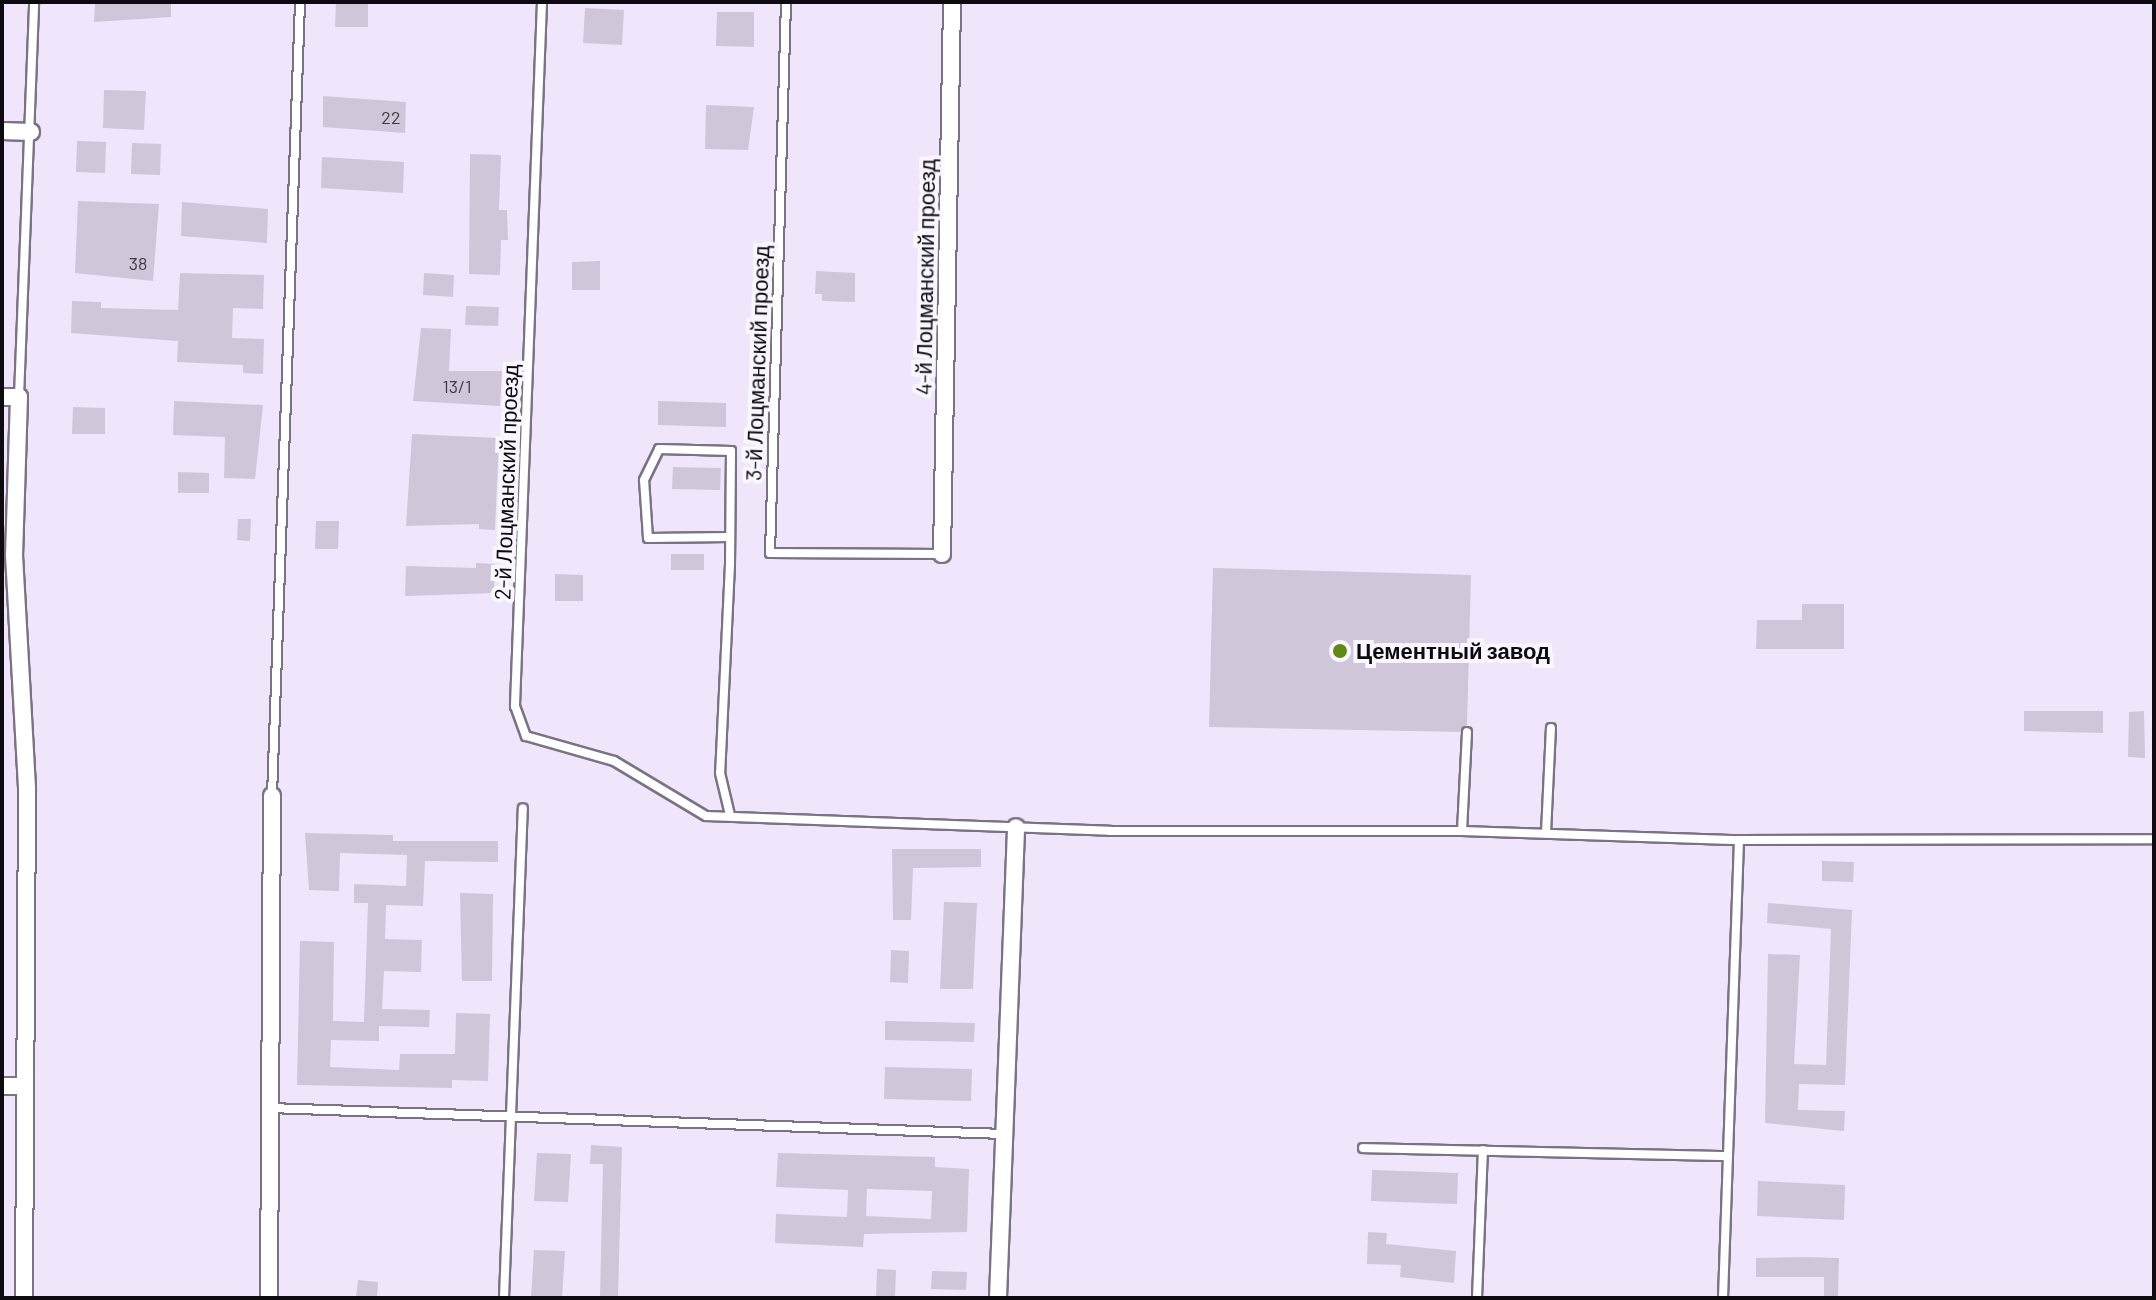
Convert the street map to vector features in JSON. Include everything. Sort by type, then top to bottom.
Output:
[{"type":"street","name":"4-й Лоцманский проезд","points":[[942,554],[952,2]]},
{"type":"street","points":[[2,131],[31,132]]},
{"type":"street","points":[[10,397],[14,555],[27,790],[24,1298]]},
{"type":"street","points":[[269,1298],[272,796]]},
{"type":"street","points":[[998,1298],[1016,827]]},
{"type":"street","points":[[2,1086],[24,1086]]},
{"type":"lane","points":[[10,397],[31,132],[34,2]]},
{"type":"lane","points":[[272,796],[300,2]]},
{"type":"lane","name":"2-й Лоцманский проезд","points":[[542,2],[517,722],[533,739],[614,761],[695,814],[1016,827],[1462,831],[1739,840],[2154,839]]},
{"type":"lane","name":"3-й Лоцманский проезд","points":[[786,2],[770,553],[942,554]]},
{"type":"lane","points":[[730,537],[648,538],[644,480],[659,449],[731,451],[730,537],[720,773],[730,815]]},
{"type":"lane","points":[[1546,833],[1551,728]]},
{"type":"lane","points":[[1462,831],[1467,732]]},
{"type":"lane","points":[[504,1298],[523,808]]},
{"type":"lane","points":[[1723,1298],[1739,840]]},
{"type":"lane","points":[[270,1108],[1004,1134]]},
{"type":"lane","points":[[1363,1148],[1728,1156]]},
{"type":"lane","points":[[1477,1298],[1483,1150]]},
{"type":"building","points":[[95,2],[171,2],[171,17],[94,22]]},
{"type":"building","points":[[336,2],[368,2],[368,27],[335,27]]},
{"type":"building","points":[[585,8],[624,10],[622,45],[583,43]]},
{"type":"building","points":[[717,12],[754,12],[754,47],[716,46]]},
{"type":"building","points":[[104,90],[146,91],[144,130],[103,128]]},
{"type":"building","points":[[323,96],[406,102],[405,133],[323,127]]},
{"type":"building","points":[[706,105],[754,107],[748,150],[705,149]]},
{"type":"building","points":[[77,141],[106,142],[105,173],[76,172]]},
{"type":"building","points":[[132,143],[161,144],[160,175],[131,174]]},
{"type":"building","points":[[470,154],[501,155],[499,210],[507,210],[508,240],[501,240],[500,275],[469,274]]},
{"type":"building","points":[[322,157],[404,162],[403,193],[321,188]]},
{"type":"building","points":[[78,201],[159,204],[153,281],[75,273]]},
{"type":"building","points":[[182,202],[268,209],[267,243],[181,236]]},
{"type":"building","points":[[600,261],[600,290],[572,290],[572,262]]},
{"type":"building","points":[[816,271],[855,273],[855,302],[822,301],[822,294],[815,294]]},
{"type":"building","points":[[180,273],[264,275],[263,309],[233,308],[232,338],[264,339],[263,374],[243,373],[243,365],[177,362],[178,341],[71,333],[72,301],[101,302],[101,308],[178,310]]},
{"type":"building","points":[[424,273],[454,275],[453,297],[423,295]]},
{"type":"building","points":[[466,306],[499,307],[498,326],[465,325]]},
{"type":"building","points":[[421,328],[451,329],[449,371],[502,371],[500,406],[413,401]]},
{"type":"building","points":[[174,401],[263,405],[255,479],[224,478],[225,437],[173,435]]},
{"type":"building","points":[[658,401],[726,403],[726,427],[658,425]]},
{"type":"building","points":[[73,407],[105,408],[105,434],[72,434]]},
{"type":"building","points":[[412,434],[499,438],[495,530],[479,529],[479,524],[406,526]]},
{"type":"building","points":[[673,467],[721,468],[720,490],[672,489]]},
{"type":"building","points":[[178,472],[209,473],[209,493],[178,493]]},
{"type":"building","points":[[238,519],[251,519],[250,541],[237,540]]},
{"type":"building","points":[[316,521],[339,521],[338,549],[315,549]]},
{"type":"building","points":[[671,554],[704,554],[704,570],[671,570]]},
{"type":"building","points":[[476,563],[495,564],[494,593],[405,596],[406,566],[476,568]]},
{"type":"building","name":"Цементный завод","points":[[1213,568],[1471,575],[1467,725],[1460,732],[1209,727]]},
{"type":"building","points":[[555,574],[583,575],[583,601],[555,601]]},
{"type":"building","points":[[1802,604],[1844,604],[1844,649],[1756,649],[1757,620],[1802,620]]},
{"type":"building","points":[[2024,711],[2103,711],[2103,733],[2024,731]]},
{"type":"building","points":[[2144,711],[2145,758],[2128,757],[2129,712]]},
{"type":"building","points":[[305,833],[393,835],[393,841],[498,841],[498,862],[425,861],[423,906],[386,905],[385,939],[422,940],[421,972],[384,971],[382,1009],[430,1010],[429,1027],[379,1026],[379,1041],[331,1040],[330,1067],[399,1070],[400,1054],[455,1054],[456,1013],[490,1014],[488,1081],[452,1080],[452,1088],[297,1085],[300,941],[334,942],[333,1021],[364,1022],[368,903],[354,903],[354,884],[406,886],[407,855],[340,853],[339,891],[309,890]]},
{"type":"building","points":[[892,849],[981,849],[981,867],[913,868],[911,920],[893,920]]},
{"type":"building","points":[[1822,861],[1854,862],[1853,882],[1822,881]]},
{"type":"building","points":[[460,893],[493,894],[492,981],[462,981]]},
{"type":"building","points":[[944,902],[977,903],[973,989],[940,989]]},
{"type":"building","points":[[1768,903],[1852,910],[1845,1085],[1799,1084],[1798,1110],[1845,1111],[1844,1131],[1765,1123],[1768,954],[1800,955],[1794,1064],[1826,1065],[1831,929],[1767,923]]},
{"type":"building","points":[[891,950],[909,951],[908,983],[890,982]]},
{"type":"building","points":[[885,1021],[975,1023],[974,1042],[885,1040]]},
{"type":"building","points":[[885,1067],[972,1069],[971,1101],[884,1099]]},
{"type":"building","points":[[591,1145],[622,1147],[618,1298],[600,1298],[603,1164],[590,1164]]},
{"type":"building","points":[[537,1153],[571,1154],[568,1202],[534,1201]]},
{"type":"building","points":[[778,1153],[935,1157],[935,1167],[969,1169],[967,1232],[864,1234],[863,1247],[775,1243],[776,1214],[847,1217],[848,1190],[776,1187]],"holes":[[[867,1189],[932,1191],[931,1219],[866,1216]]]},
{"type":"building","points":[[1372,1170],[1458,1173],[1457,1204],[1371,1201]]},
{"type":"building","points":[[1758,1181],[1845,1185],[1844,1220],[1757,1216]]},
{"type":"building","points":[[1368,1232],[1387,1233],[1386,1244],[1456,1251],[1454,1283],[1400,1277],[1401,1265],[1367,1264]]},
{"type":"building","points":[[534,1250],[565,1251],[562,1298],[531,1298]]},
{"type":"building","points":[[1756,1258],[1839,1258],[1838,1298],[1824,1298],[1824,1277],[1756,1277]]},
{"type":"building","points":[[877,1269],[896,1270],[895,1298],[876,1298]]},
{"type":"building","points":[[932,1271],[967,1272],[966,1290],[931,1289]]},
{"type":"building","points":[[358,1280],[378,1282],[377,1298],[356,1298]]},
{"type":"place","name":"Цементный завод","points":[[1340,651]]}]
